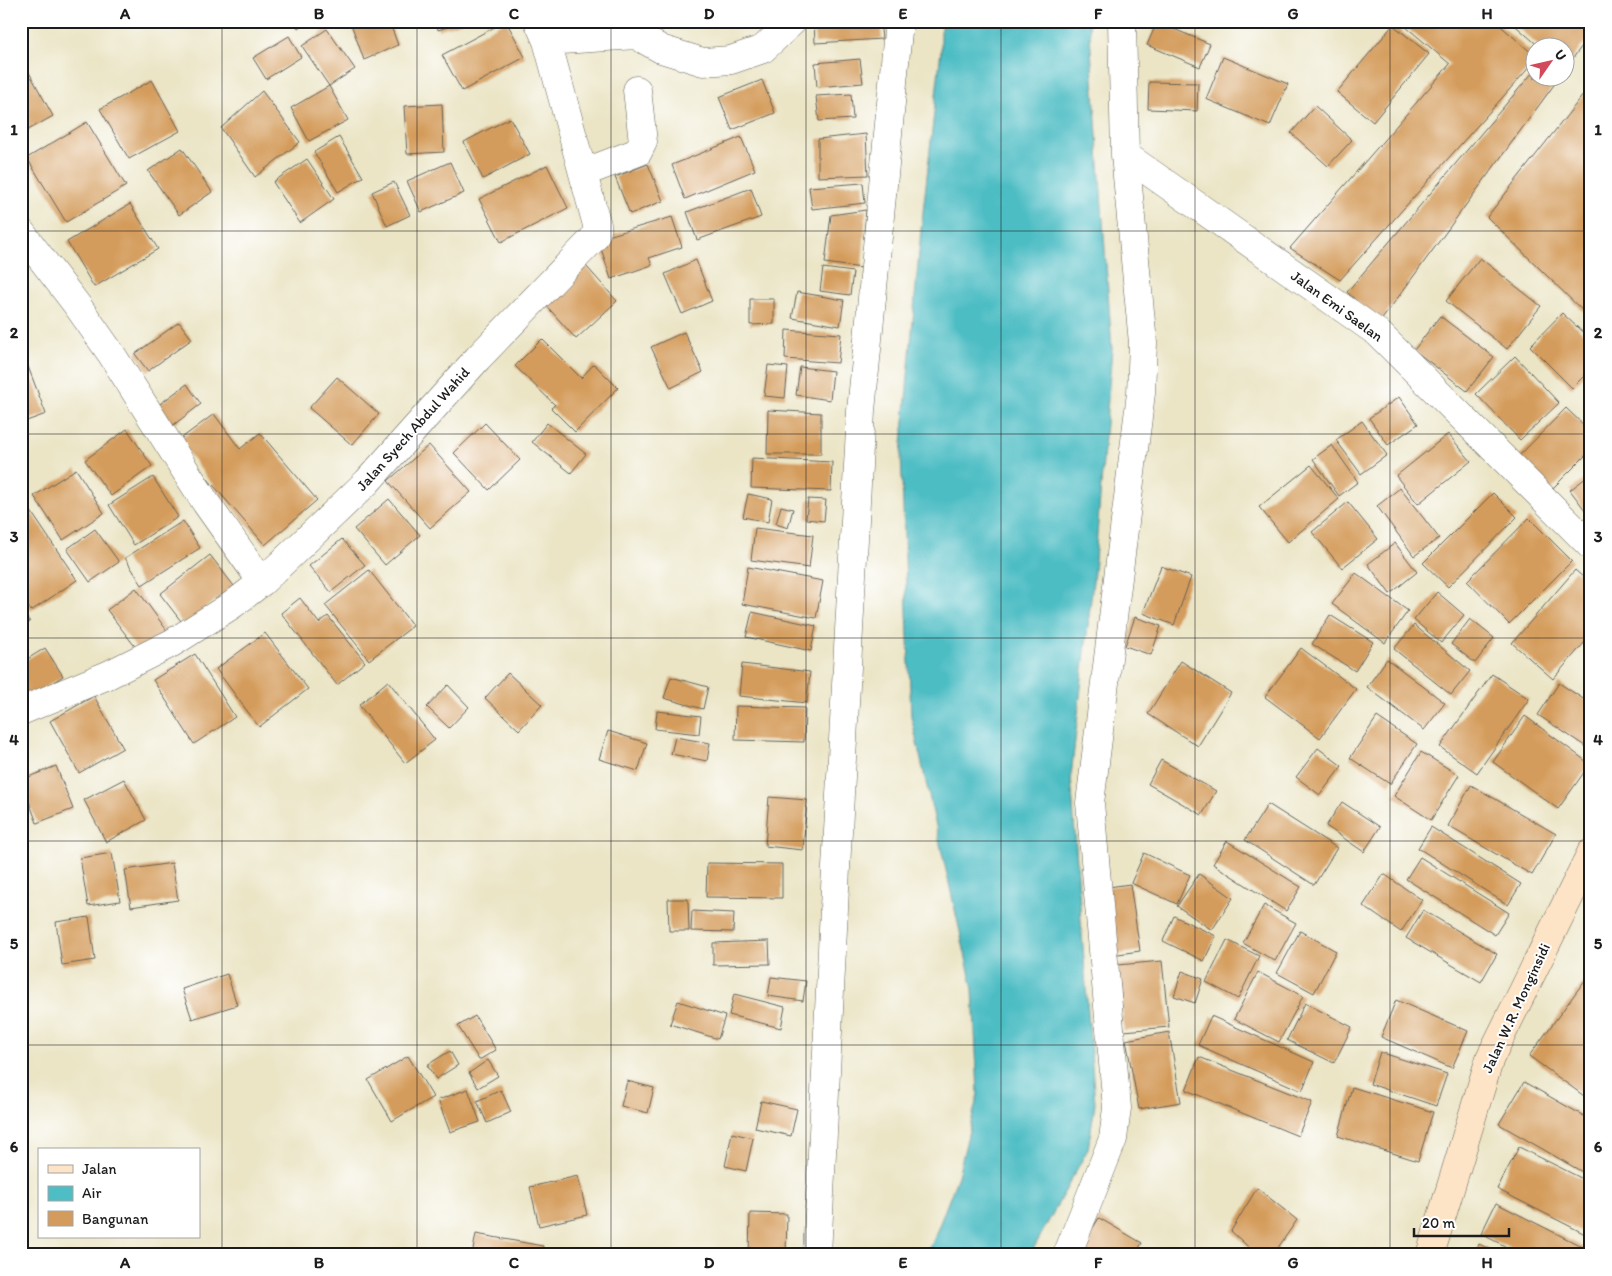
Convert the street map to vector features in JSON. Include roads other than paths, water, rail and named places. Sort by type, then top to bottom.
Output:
[{"type":"main road","name":"Jalan W.R. Monginsidi","points":[[1430,1255],[1490,1058],[1591,853]]},
{"type":"street","points":[[542,31],[636,28],[661,48],[703,62],[731,60],[763,49],[793,21]]},
{"type":"street","points":[[817,1255],[861,411],[898,21]]},
{"type":"street","points":[[1067,1255],[1113,1139],[1117,1108],[1090,803],[1141,393],[1143,343],[1125,155],[1122,21]]},
{"type":"street","name":"Jalan Syech Abdul Wahid","points":[[21,711],[108,676],[172,642],[232,605],[262,582],[367,482],[478,358],[594,238],[597,232],[597,225],[542,31]]},
{"type":"street","points":[[583,173],[638,152],[641,148],[643,142],[637,90]]},
{"type":"street","name":"Jalan Emi Saelan","points":[[1125,155],[1378,333],[1591,546]]},
{"type":"street","points":[[21,232],[77,304],[206,503],[262,582]]},
{"type":"water","points":[[941,21],[1089,21],[1112,349],[1094,572],[1071,776],[1095,1104],[1088,1149],[1030,1255],[920,1255],[932,1244],[958,1176],[978,1094],[973,989],[911,716],[901,455],[921,230],[941,50]]}]
